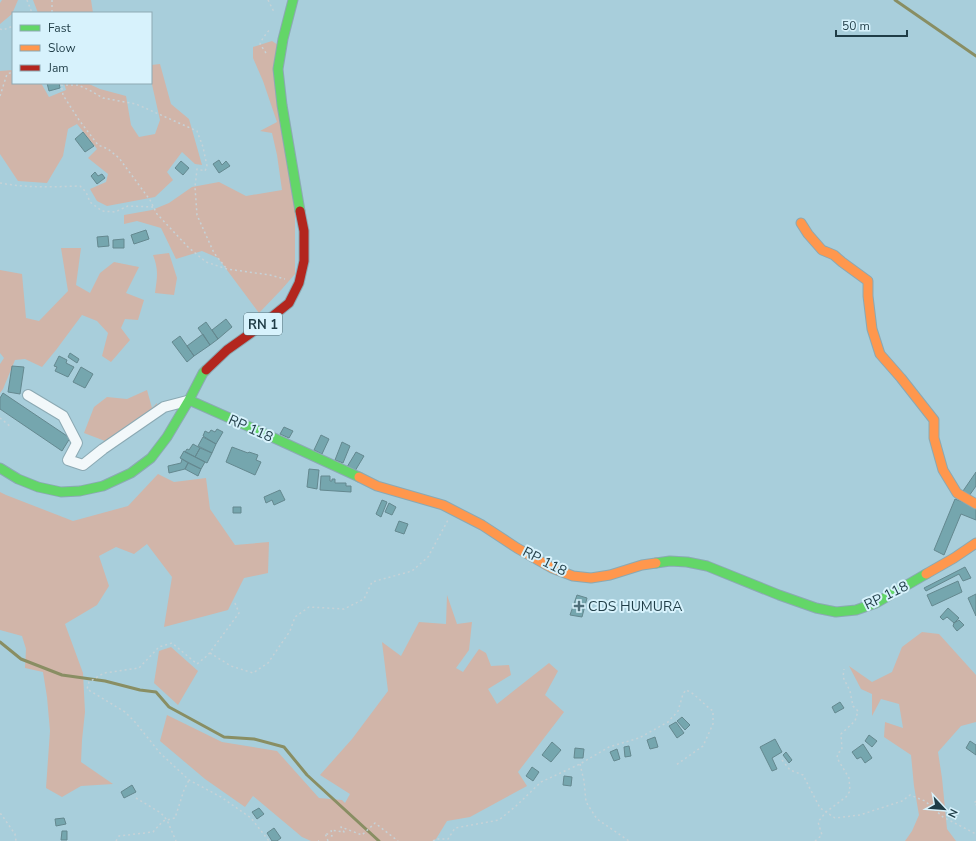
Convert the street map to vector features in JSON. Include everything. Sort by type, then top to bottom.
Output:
[{"type":"main road","name":"RN 1","points":[[0,468],[18,479],[38,487],[61,492],[80,491],[103,486],[132,473],[151,458],[167,437],[203,373],[227,350],[289,303],[299,283],[304,261],[304,231],[282,105],[278,69],[283,38],[293,0]]},
{"type":"main road","points":[[801,223],[808,234],[822,250],[834,255],[868,281],[868,296],[872,329],[880,354],[934,420],[934,438],[943,470],[957,493],[976,504]]},
{"type":"main road","name":"RP 118","points":[[189,400],[377,486],[443,505],[454,510],[482,524],[517,548],[552,568],[573,576],[591,578],[610,575],[642,565],[670,561],[687,562],[706,566],[816,608],[836,612],[856,610],[876,602],[976,544]]},
{"type":"street","points":[[28,395],[63,416],[77,443],[68,460],[84,465],[103,449],[164,407],[189,400]]},
{"type":"path","points":[[27,0],[32,12]]},
{"type":"path","points":[[52,0],[52,12]]},
{"type":"path","points":[[0,29],[3,30],[12,26]]},
{"type":"path","points":[[0,96],[7,74],[12,72]]},
{"type":"path","points":[[227,269],[214,253],[197,215],[195,187],[198,169],[205,171],[207,166],[203,147],[197,131],[136,104],[103,98],[78,85],[61,84],[63,95],[79,120],[98,145],[119,158],[150,200],[157,214],[188,247],[206,262],[227,269],[270,275],[299,283]]},
{"type":"path","points":[[0,183],[18,186],[80,186],[86,192],[90,202],[102,211],[115,212],[128,206],[154,207]]},
{"type":"path","points":[[0,418],[11,426]]},
{"type":"path","points":[[210,653],[231,666],[253,673],[268,663],[290,631],[295,616],[309,607],[344,608],[364,599],[372,582],[412,571],[428,557],[454,510]]},
{"type":"path","points":[[235,603],[239,612],[210,653],[196,664],[172,643],[158,647],[138,668],[104,673],[89,682],[87,689],[125,712],[160,753],[189,780],[221,797],[251,818],[270,841]]},
{"type":"path","points":[[815,841],[822,835],[818,822],[826,812],[846,797],[850,791],[849,778],[837,758],[838,753],[842,750],[841,734],[855,721],[858,711],[853,706],[850,691],[843,677],[844,669]]},
{"type":"path","points":[[433,841],[436,839],[448,838],[455,828],[499,820],[541,782],[580,764],[609,747],[639,738],[668,722],[678,711],[683,694],[686,690],[713,711],[712,724],[703,746],[676,765]]},
{"type":"path","points":[[782,760],[790,770],[803,775],[820,808],[836,818],[860,815],[902,801],[910,795],[924,800],[943,817],[976,834]]},
{"type":"path","points":[[580,764],[584,781],[586,802],[597,819],[629,841]]},
{"type":"path","points":[[116,841],[119,836],[153,832],[163,821],[175,818],[184,790],[189,780]]},
{"type":"path","points":[[136,798],[162,813],[168,820],[176,841]]},
{"type":"path","points":[[976,801],[974,803],[976,805]]},
{"type":"path","points":[[0,814],[15,834],[16,841]]},
{"type":"path","points":[[328,841],[325,834],[332,836],[331,830],[344,832],[340,827],[362,835],[375,824],[398,841]]},
{"type":"shaded area","points":[[2,0],[18,0],[12,14],[0,24],[0,3]]},
{"type":"shaded area","points":[[33,0],[91,0],[93,12],[38,12]]},
{"type":"shaded area","points":[[272,41],[278,45],[295,198],[295,274],[259,313],[218,258],[202,251],[176,259],[161,228],[137,221],[124,224],[124,215],[152,210],[169,203],[192,187],[219,182],[246,196],[282,190],[272,133],[260,131],[277,122],[263,81],[253,58],[253,47]]},
{"type":"shaded area","points":[[160,64],[171,104],[189,119],[202,165],[195,164],[182,152],[167,172],[173,180],[155,197],[107,206],[97,201],[90,189],[106,182],[108,174],[88,158],[97,149],[77,124],[68,129],[63,156],[47,183],[18,181],[0,154],[0,71],[12,70],[12,84],[42,84],[49,97],[66,90],[64,84],[89,84],[100,89],[126,96],[131,125],[139,137],[155,134],[160,120],[152,84],[152,65]]},
{"type":"shaded area","points":[[61,248],[81,248],[76,285],[90,293],[100,273],[114,262],[139,267],[126,293],[144,300],[138,320],[125,319],[121,328],[130,340],[111,362],[102,356],[108,333],[97,321],[82,315],[42,367],[25,359],[15,360],[0,393],[0,364],[4,358],[0,353],[0,270],[22,274],[26,318],[39,321],[68,291]]},
{"type":"shaded area","points":[[169,253],[177,278],[174,295],[155,293],[157,270],[153,255]]},
{"type":"shaded area","points":[[147,390],[152,408],[157,403],[156,408],[105,441],[84,433],[94,407],[107,397],[127,399]]},
{"type":"shaded area","points":[[158,474],[174,482],[206,478],[210,509],[235,545],[269,542],[268,573],[244,578],[228,610],[164,627],[172,577],[147,544],[134,554],[116,547],[99,556],[109,586],[97,605],[65,624],[83,673],[85,712],[81,762],[113,784],[81,786],[62,797],[46,788],[50,731],[43,672],[25,668],[26,649],[22,636],[0,630],[0,492],[73,521],[128,506]]},
{"type":"shaded area","points":[[447,595],[457,624],[472,622],[469,650],[456,668],[463,672],[479,649],[486,653],[491,666],[509,665],[511,675],[488,689],[497,704],[549,663],[558,671],[545,695],[564,712],[518,772],[527,786],[470,817],[447,821],[436,839],[433,841],[311,841],[302,837],[253,796],[245,807],[205,779],[160,741],[167,715],[222,742],[277,751],[319,798],[342,800],[345,803],[350,794],[320,775],[352,739],[388,691],[382,642],[401,656],[419,622],[446,624]]},
{"type":"shaded area","points":[[922,632],[939,634],[976,675],[976,722],[961,726],[938,752],[947,829],[956,841],[905,841],[912,831],[919,815],[911,755],[884,737],[885,722],[903,728],[899,704],[881,699],[872,716],[872,694],[861,689],[849,666],[872,682],[892,672],[902,647]]},
{"type":"shaded area","points":[[171,647],[198,671],[178,705],[154,683],[159,651]]},
{"type":"building","points":[[47,84],[59,84],[60,88],[49,91]]},
{"type":"building","points":[[83,132],[94,146],[85,152],[75,139]]},
{"type":"building","points":[[219,160],[222,165],[226,161],[230,166],[219,173],[213,164]]},
{"type":"building","points":[[181,161],[189,168],[183,175],[175,168]]},
{"type":"building","points":[[95,172],[98,176],[102,174],[105,178],[97,184],[91,176]]},
{"type":"building","points":[[146,230],[149,239],[134,244],[131,235]]},
{"type":"building","points":[[108,236],[109,246],[98,247],[97,237]]},
{"type":"building","points":[[124,239],[124,248],[113,248],[113,240]]},
{"type":"building","points":[[226,319],[232,327],[218,339],[212,330]]},
{"type":"building","points":[[206,322],[218,339],[210,345],[198,328]]},
{"type":"building","points":[[203,334],[210,345],[194,356],[187,346]]},
{"type":"building","points":[[180,336],[194,356],[187,362],[172,342]]},
{"type":"building","points":[[70,353],[79,359],[77,363],[68,357]]},
{"type":"building","points":[[59,356],[67,360],[66,363],[74,367],[68,377],[55,371],[57,367],[54,366]]},
{"type":"building","points":[[12,366],[24,367],[20,394],[8,392]]},
{"type":"building","points":[[81,367],[93,374],[85,388],[73,382]]},
{"type":"building","points":[[3,393],[70,438],[62,451],[0,409],[0,398]]},
{"type":"building","points":[[284,427],[293,431],[289,438],[280,434]]},
{"type":"building","points":[[217,429],[223,432],[216,444],[203,436],[205,431],[209,433],[211,430],[215,432]]},
{"type":"building","points":[[321,435],[329,439],[322,454],[314,450]]},
{"type":"building","points":[[203,437],[216,444],[212,453],[198,446]]},
{"type":"building","points":[[342,442],[350,446],[343,463],[335,460]]},
{"type":"building","points":[[193,444],[200,448],[195,457],[185,452],[187,449],[189,450]]},
{"type":"building","points":[[232,447],[258,455],[256,460],[261,462],[255,475],[226,462]]},
{"type":"building","points":[[200,448],[212,453],[207,463],[195,457]]},
{"type":"building","points":[[184,451],[205,462],[201,469],[180,458]]},
{"type":"building","points":[[356,452],[364,456],[355,471],[347,467]]},
{"type":"building","points":[[182,459],[188,463],[185,469],[169,473],[168,466],[181,463]]},
{"type":"building","points":[[188,463],[201,469],[198,476],[185,469]]},
{"type":"building","points":[[309,469],[319,470],[317,489],[307,487]]},
{"type":"building","points":[[976,472],[976,486],[969,496],[963,491]]},
{"type":"building","points":[[321,476],[330,476],[330,481],[335,479],[335,483],[346,483],[346,486],[351,486],[351,492],[320,490]]},
{"type":"building","points":[[280,490],[285,500],[274,505],[272,500],[266,503],[264,497]]},
{"type":"building","points":[[955,499],[976,507],[976,520],[961,514],[944,555],[934,550]]},
{"type":"building","points":[[382,500],[387,502],[381,517],[376,514]]},
{"type":"building","points":[[389,503],[396,507],[392,515],[385,512]]},
{"type":"building","points":[[233,507],[241,507],[241,513],[233,513]]},
{"type":"building","points":[[399,521],[408,524],[404,534],[395,531]]},
{"type":"building","points":[[965,567],[971,578],[963,581],[959,574],[926,591],[924,588]]},
{"type":"building","points":[[958,581],[962,592],[932,606],[927,595]]},
{"type":"building","points":[[976,594],[976,616],[968,598]]},
{"type":"building","name":"CDS HUMURA","points":[[577,595],[587,598],[582,617],[570,615]]},
{"type":"building","points":[[948,608],[959,618],[954,623],[947,617],[943,620],[940,617]]},
{"type":"building","points":[[959,620],[964,625],[957,631],[953,626],[954,623]]},
{"type":"building","points":[[840,702],[844,708],[835,713],[832,707]]},
{"type":"building","points":[[682,717],[690,725],[685,730],[677,721]]},
{"type":"building","points":[[676,722],[684,733],[677,738],[669,726]]},
{"type":"building","points":[[869,735],[877,741],[872,747],[865,741]]},
{"type":"building","points":[[655,737],[658,747],[650,749],[647,740]]},
{"type":"building","points":[[775,739],[782,752],[772,758],[777,769],[772,771],[760,747]]},
{"type":"building","points":[[970,741],[976,745],[976,755],[966,748]]},
{"type":"building","points":[[552,742],[561,750],[551,762],[542,755]]},
{"type":"building","points":[[863,744],[872,758],[865,763],[861,757],[857,759],[852,752]]},
{"type":"building","points":[[629,746],[631,756],[625,757],[624,747]]},
{"type":"building","points":[[575,748],[584,749],[583,758],[574,758]]},
{"type":"building","points":[[617,749],[620,759],[614,761],[610,752]]},
{"type":"building","points":[[786,752],[792,760],[789,763],[783,755]]},
{"type":"building","points":[[532,767],[539,772],[533,781],[526,776]]},
{"type":"building","points":[[564,776],[572,777],[571,786],[563,785]]},
{"type":"building","points":[[132,785],[136,792],[124,798],[121,792]]},
{"type":"building","points":[[259,808],[264,814],[257,819],[252,812]]},
{"type":"building","points":[[64,818],[66,824],[56,826],[55,819]]},
{"type":"building","points":[[274,828],[281,838],[277,841],[272,841],[267,833]]},
{"type":"building","points":[[62,831],[67,831],[67,840],[61,840]]},
{"type":"waterway","points":[[895,0],[976,56]]},
{"type":"waterway","points":[[0,642],[21,659],[62,675],[105,681],[140,690],[156,692],[169,707],[224,737],[254,739],[284,747],[307,775],[379,841]]},
{"type":"traffic: fast","points":[[293,0],[283,39],[278,69],[282,105],[300,211]]},
{"type":"traffic: fast","points":[[0,468],[18,479],[38,487],[61,492],[80,491],[103,486],[131,473],[151,458],[167,437],[206,370]]},
{"type":"traffic: fast","points":[[189,400],[359,477]]},
{"type":"traffic: fast","points":[[656,563],[670,561],[687,562],[707,566],[779,595],[816,608],[836,612],[856,610],[876,603],[926,574]]},
{"type":"traffic: slow","points":[[801,223],[808,234],[822,250],[834,255],[868,281],[868,296],[872,329],[880,354],[934,420],[934,438],[943,470],[957,493],[976,504]]},
{"type":"traffic: slow","points":[[359,477],[377,486],[443,505],[482,525],[517,548],[552,568],[573,576],[591,578],[610,575],[642,565],[656,563]]},
{"type":"traffic: slow","points":[[926,574],[976,543]]},
{"type":"traffic: jam","points":[[206,370],[227,350],[289,303],[299,283],[304,261],[304,231],[300,211]]},
{"type":"place","name":"CDS HUMURA","points":[[579,606]]}]
